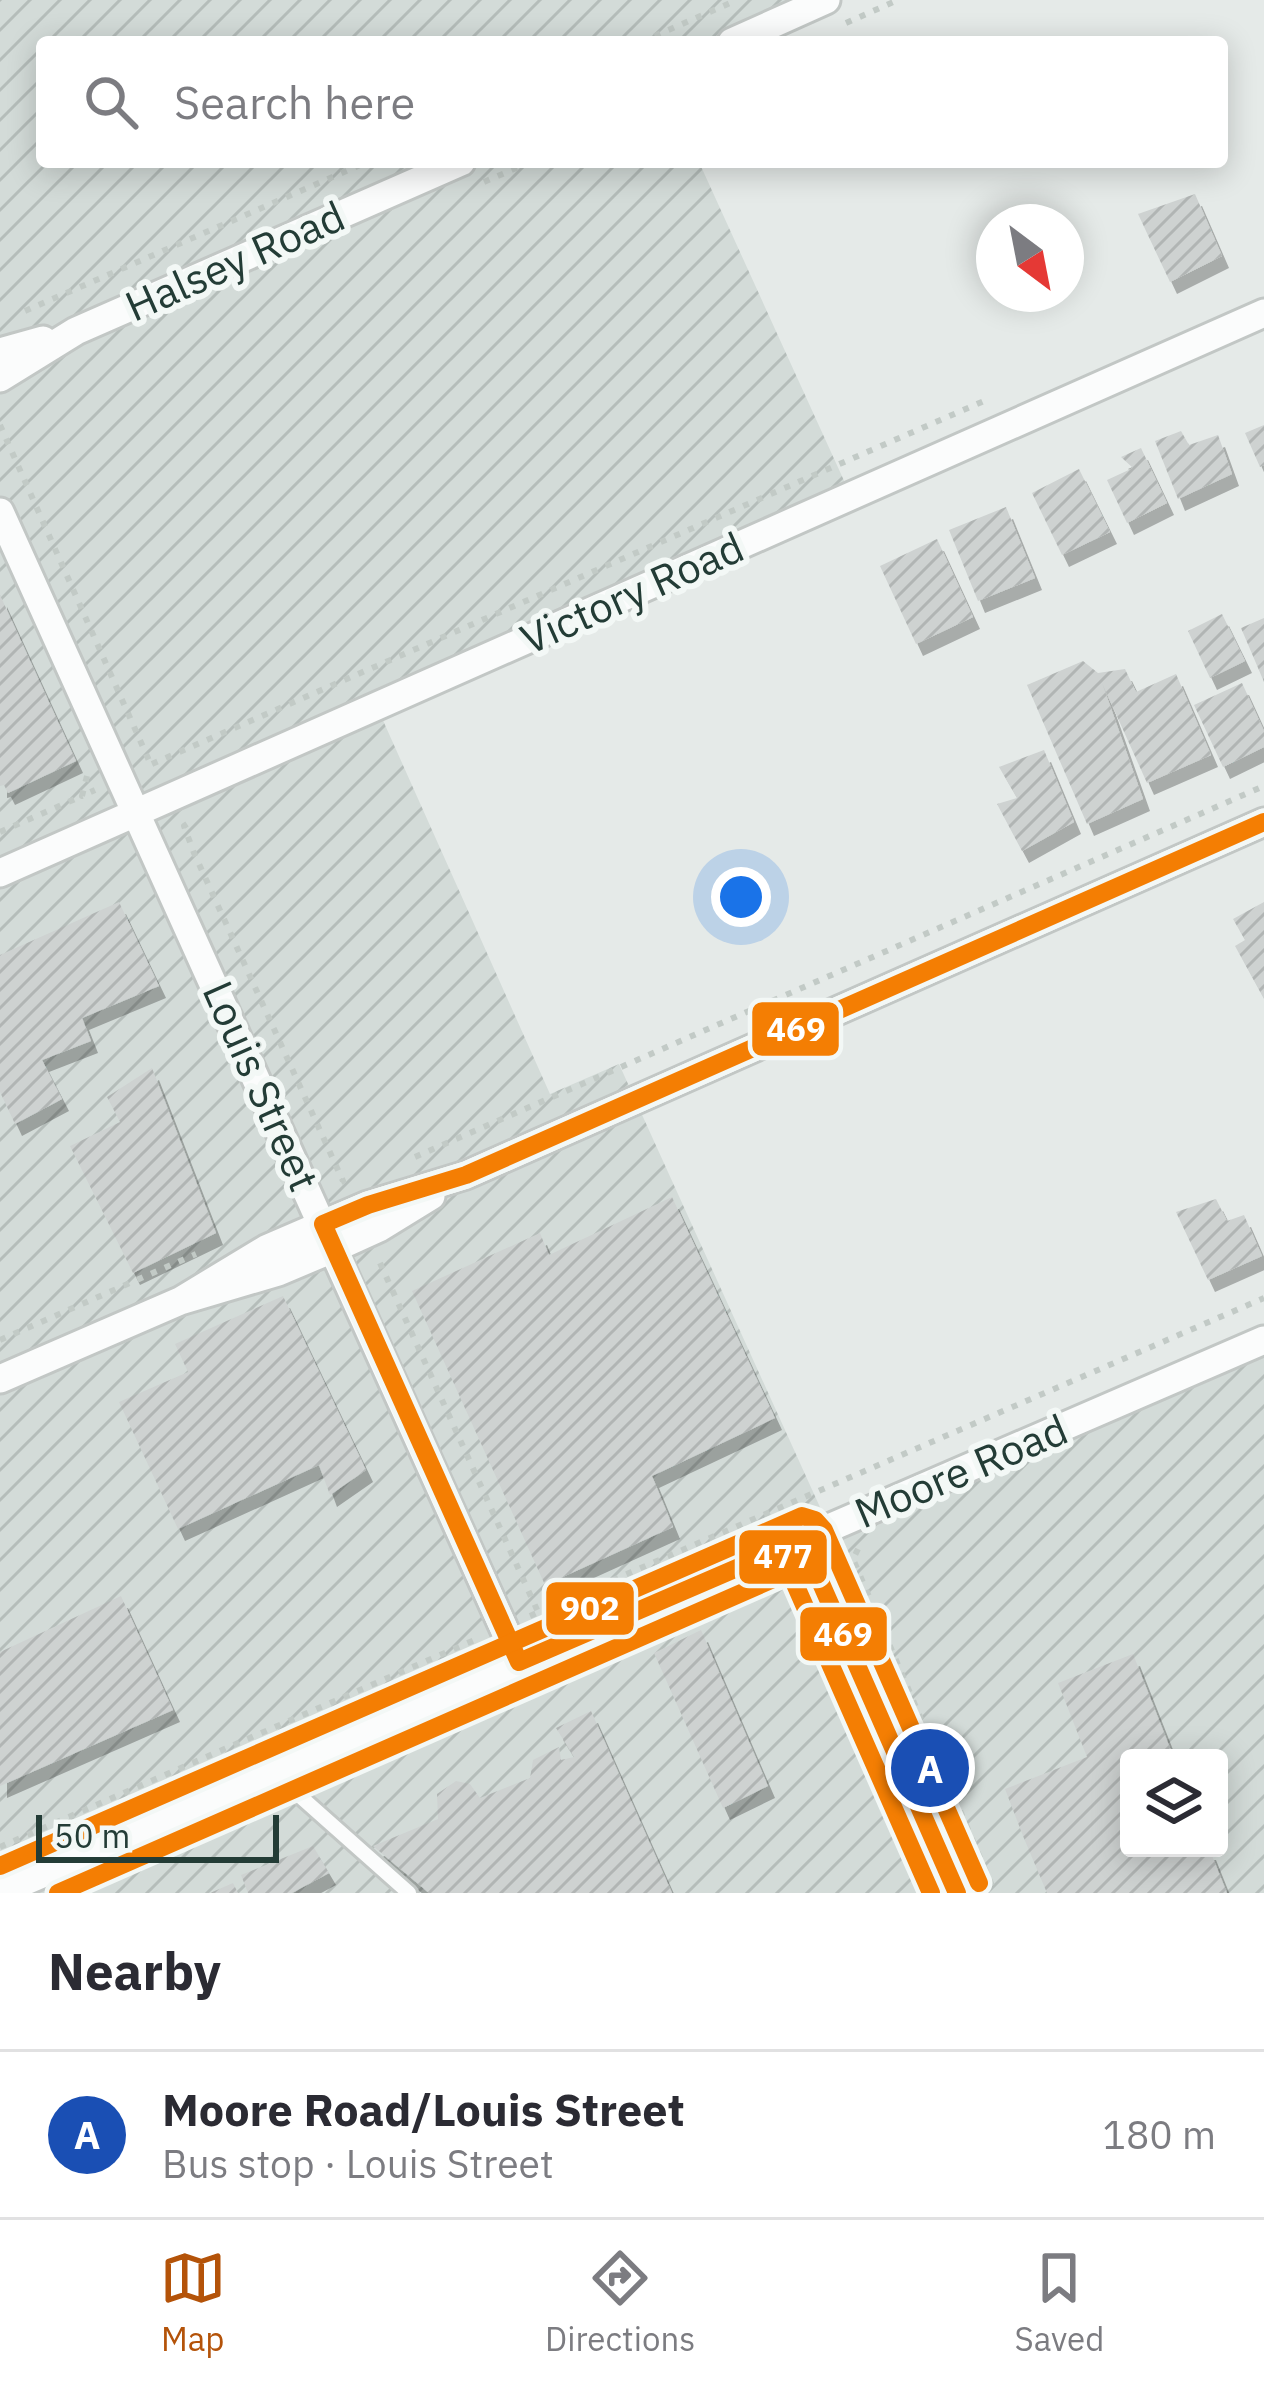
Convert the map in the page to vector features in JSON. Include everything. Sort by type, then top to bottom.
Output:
[{"type":"street","points":[[745,36],[826,0]]},
{"type":"street","name":"Halsey Road","points":[[0,378],[76,331],[446,168]]},
{"type":"street","name":"Victory Road","points":[[0,872],[1264,313]]},
{"type":"street","name":"Halsey Road","points":[[0,352],[76,331]]},
{"type":"street","name":"Louis Street","points":[[0,512],[519,1662]]},
{"type":"street","points":[[0,1379],[180,1301],[266,1249],[329,1236],[368,1205],[466,1175],[1264,822]]},
{"type":"street","name":"Moore Road","points":[[0,1892],[1264,1340]]},
{"type":"street","points":[[802,1540],[957,1893]]},
{"type":"lane","points":[[275,1774],[409,1893]]},
{"type":"path","points":[[655,36],[737,0]]},
{"type":"path","points":[[22,313],[353,168]]},
{"type":"path","points":[[152,764],[1001,394]]},
{"type":"path","points":[[417,1156],[1264,786]]},
{"type":"path","points":[[0,832],[82,796]]},
{"type":"path","points":[[0,1340],[203,1251]]},
{"type":"path","points":[[380,1264],[538,1612]]},
{"type":"path","points":[[0,1847],[1264,1298]]},
{"type":"path","points":[[861,1544],[853,1559],[995,1893]]},
{"type":"shaded area","points":[[0,0],[826,0],[745,36],[36,36],[36,168],[702,168],[851,496],[377,707],[550,1094],[619,1064],[829,1527],[1264,1340],[1264,1893],[0,1893]]},
{"type":"building","points":[[1195,194],[1222,256],[1170,282],[1138,214]]},
{"type":"building","points":[[1264,425],[1264,465],[1260,467],[1245,433]]},
{"type":"building","points":[[1181,431],[1189,445],[1218,435],[1232,474],[1178,499],[1155,441]]},
{"type":"building","points":[[1141,448],[1167,503],[1127,523],[1107,480],[1133,468],[1121,457]]},
{"type":"building","points":[[1079,469],[1110,532],[1062,555],[1032,493]]},
{"type":"building","points":[[1006,507],[1035,578],[978,601],[949,530]]},
{"type":"building","points":[[937,539],[973,617],[916,644],[880,566]]},
{"type":"building","points":[[0,595],[76,761],[8,793],[0,786]]},
{"type":"building","points":[[1222,614],[1245,661],[1210,678],[1188,631]]},
{"type":"building","points":[[1264,618],[1264,682],[1241,628]]},
{"type":"building","points":[[1083,661],[1098,673],[1125,669],[1136,692],[1176,674],[1211,755],[1147,783],[1102,683],[1143,799],[1087,824],[1027,685]]},
{"type":"building","points":[[1242,683],[1264,731],[1264,747],[1223,767],[1194,705]]},
{"type":"building","points":[[1044,750],[1074,822],[1022,851],[997,804],[1017,798],[999,767]]},
{"type":"building","points":[[119,902],[159,986],[82,1018],[91,1041],[42,1060],[62,1099],[15,1124],[0,1092],[0,955]]},
{"type":"building","points":[[1264,902],[1264,999],[1235,946],[1245,940],[1233,919]]},
{"type":"building","points":[[152,1068],[216,1233],[133,1273],[70,1146],[120,1122],[107,1097]]},
{"type":"building","points":[[672,1197],[775,1418],[652,1476],[673,1527],[545,1585],[412,1291],[540,1233],[549,1255]]},
{"type":"building","points":[[1216,1199],[1227,1221],[1244,1215],[1262,1256],[1208,1280],[1176,1212]]},
{"type":"building","points":[[283,1296],[366,1470],[330,1495],[319,1465],[178,1529],[119,1402],[188,1372],[175,1344]]},
{"type":"building","points":[[121,1596],[173,1710],[0,1786],[0,1652]]},
{"type":"building","points":[[701,1630],[768,1786],[723,1808],[654,1653]]},
{"type":"building","points":[[1133,1654],[1170,1749],[1120,1749],[1120,1857],[1213,1857],[1227,1893],[1047,1893],[1005,1789],[1087,1757],[1058,1683]]},
{"type":"building","points":[[591,1711],[672,1893],[429,1893],[373,1846],[438,1819],[437,1794],[456,1781],[470,1784],[480,1798],[530,1778],[533,1760],[559,1747],[561,1760],[574,1757],[556,1728]]},
{"type":"building","points":[[313,1846],[329,1873],[292,1893],[248,1893],[241,1875]]},
{"type":"building","points":[[233,1883],[238,1893],[210,1893]]},
{"type":"transit line","name":"469","points":[[323,1224],[466,1175],[1264,822]]},
{"type":"transit line","name":"469","points":[[323,1224],[519,1662]]},
{"type":"transit line","name":"902","points":[[0,1866],[802,1516],[815,1520],[824,1530],[979,1883]]},
{"type":"transit line","name":"469","points":[[802,1540],[957,1893]]},
{"type":"transit line","name":"469","points":[[519,1662],[802,1540]]},
{"type":"transit line","name":"477","points":[[780,1550],[931,1893]]},
{"type":"transit line","name":"477","points":[[58,1893],[812,1562]]},
{"type":"place","name":"Moore Road/Louis Street","points":[[930,1768]]}]
